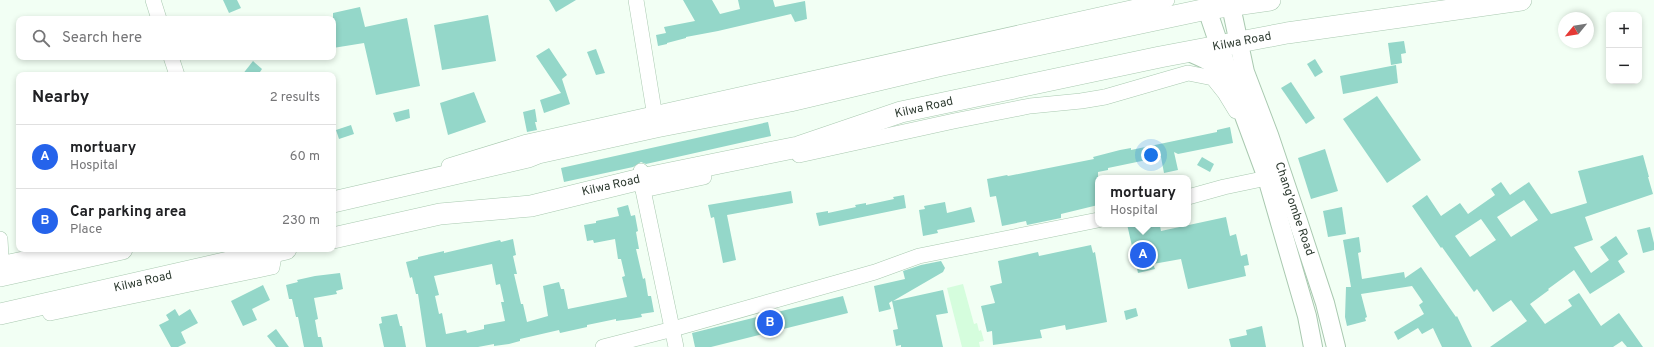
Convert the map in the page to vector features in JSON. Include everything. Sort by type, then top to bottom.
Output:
[{"type":"highway","points":[[336,201],[528,158],[538,153],[656,121],[790,101],[938,66],[1207,9],[1270,0]]},
{"type":"highway","name":"Kilwa Road","points":[[336,237],[440,214],[531,206],[642,180],[798,147],[901,112],[1189,52],[1265,37],[1521,0]]},
{"type":"highway","points":[[1,270],[105,252]]},
{"type":"highway","name":"Kilwa Road","points":[[0,314],[271,252]]},
{"type":"main road","name":"Chang'ombe Road","points":[[1231,6],[1229,44],[1233,86],[1267,178],[1307,316],[1313,347]]},
{"type":"main road","name":"Chang'ombe Road","points":[[1207,9],[1245,72],[1269,135],[1298,221],[1325,304],[1336,347]]},
{"type":"main road","points":[[1245,72],[1253,48],[1265,37]]},
{"type":"main road","name":"Chang'ombe Road","points":[[1189,52],[1212,62],[1219,67],[1233,86]]},
{"type":"street","points":[[153,0],[158,16]]},
{"type":"street","points":[[636,0],[656,121]]},
{"type":"street","points":[[336,191],[437,169],[527,142],[656,121],[1167,0]]},
{"type":"street","points":[[171,60],[176,72]]},
{"type":"street","points":[[676,347],[642,180],[1030,106],[1081,102],[1105,97],[1188,73],[1213,78],[1226,93],[1237,113],[1247,126]]},
{"type":"street","points":[[1191,196],[1224,187],[1267,178]]},
{"type":"street","points":[[603,347],[637,343],[673,329],[875,272],[919,256],[1095,221]]},
{"type":"street","points":[[0,239],[1,270],[60,252]]},
{"type":"street","points":[[0,324],[272,267],[279,252]]},
{"type":"shaded area","points":[[963,284],[974,324],[977,323],[984,341],[979,342],[980,347],[962,347],[947,288]]},
{"type":"building","points":[[223,0],[237,0],[241,8],[229,13]]},
{"type":"building","points":[[549,0],[576,0],[556,12]]},
{"type":"building","points":[[683,0],[712,0],[720,14],[740,9],[738,0],[773,0],[775,7],[805,1],[807,19],[795,22],[791,14],[686,37],[658,46],[656,35],[666,33],[664,27],[695,21]]},
{"type":"building","points":[[360,7],[365,27],[407,18],[420,86],[376,95],[364,43],[336,48],[336,16],[333,16],[333,13]]},
{"type":"building","points":[[488,15],[496,61],[442,70],[434,25]]},
{"type":"building","points":[[1404,41],[1406,53],[1401,54],[1402,63],[1391,65],[1388,43]]},
{"type":"building","points":[[549,48],[567,75],[562,79],[570,104],[544,113],[540,100],[561,93],[536,56]]},
{"type":"building","points":[[596,49],[605,73],[596,75],[587,52]]},
{"type":"building","points":[[1315,59],[1323,72],[1315,77],[1307,64]]},
{"type":"building","points":[[253,61],[262,69],[260,72],[244,72]]},
{"type":"building","points":[[1396,65],[1398,83],[1343,94],[1340,76]]},
{"type":"building","points":[[1291,82],[1315,118],[1306,124],[1281,88]]},
{"type":"building","points":[[474,92],[486,122],[448,135],[440,103]]},
{"type":"building","points":[[1377,96],[1421,160],[1387,183],[1343,119]]},
{"type":"building","points":[[409,109],[410,118],[396,122],[393,113]]},
{"type":"building","points":[[535,109],[537,122],[535,122],[537,130],[527,132],[523,112]]},
{"type":"building","points":[[768,122],[771,136],[646,164],[641,162],[633,167],[564,182],[561,168]]},
{"type":"building","points":[[351,125],[354,134],[339,139],[336,130]]},
{"type":"building","points":[[1230,127],[1233,143],[1178,154],[1174,152],[1178,170],[1164,173],[1161,157],[1108,168],[1108,170],[1098,172],[1098,175],[1095,175],[1095,206],[1061,214],[1061,218],[1027,225],[1026,221],[1002,226],[996,196],[990,197],[987,179],[1094,159],[1093,157],[1120,150],[1131,148],[1131,150],[1217,132],[1217,130]]},
{"type":"building","points":[[1325,149],[1338,191],[1311,199],[1298,158]]},
{"type":"building","points":[[1643,155],[1653,194],[1585,217],[1593,240],[1574,247],[1591,273],[1609,260],[1600,247],[1616,236],[1628,254],[1618,261],[1625,272],[1590,294],[1574,270],[1530,304],[1545,324],[1572,306],[1568,300],[1579,293],[1601,326],[1619,313],[1643,347],[1627,347],[1622,341],[1613,347],[1490,347],[1527,321],[1511,300],[1493,312],[1477,289],[1474,292],[1412,206],[1427,195],[1441,216],[1460,203],[1468,214],[1495,195],[1491,189],[1501,182],[1510,195],[1529,182],[1551,214],[1587,203],[1578,171]],"holes":[[[1524,200],[1538,220],[1511,237],[1497,217]],[[1481,219],[1496,240],[1470,257],[1455,236]]]},
{"type":"building","points":[[1202,157],[1214,164],[1210,172],[1197,165]]},
{"type":"building","points":[[791,191],[793,203],[727,215],[736,260],[723,263],[714,217],[711,218],[708,205]]},
{"type":"building","points":[[904,195],[906,208],[819,226],[816,213],[828,211],[828,213],[856,207],[855,205],[866,203],[866,205],[894,199],[893,197]]},
{"type":"building","points":[[945,202],[947,213],[971,207],[975,222],[937,230],[938,233],[923,236],[919,210],[925,209],[924,206]]},
{"type":"building","points":[[628,205],[631,216],[635,215],[639,249],[636,249],[643,279],[645,278],[648,296],[651,296],[654,312],[641,314],[642,317],[616,321],[616,319],[587,325],[587,327],[560,333],[559,330],[520,339],[520,341],[509,344],[494,346],[494,344],[478,347],[426,347],[418,294],[416,294],[412,277],[410,278],[406,262],[418,259],[418,257],[444,251],[444,253],[500,240],[501,242],[513,239],[516,255],[513,256],[517,274],[514,274],[527,322],[548,316],[543,286],[559,282],[561,289],[564,289],[568,309],[627,297],[622,277],[625,276],[621,259],[618,259],[615,239],[594,243],[593,240],[587,241],[584,225],[619,216],[617,208]],"holes":[[[492,264],[496,285],[500,284],[504,302],[501,302],[505,321],[484,325],[484,329],[467,333],[466,330],[446,334],[442,313],[439,314],[435,296],[439,295],[434,276]]]},
{"type":"building","points":[[1342,207],[1346,234],[1328,237],[1323,211]]},
{"type":"building","points":[[1226,217],[1230,236],[1236,234],[1241,256],[1247,254],[1249,265],[1244,266],[1246,276],[1188,289],[1181,259],[1153,264],[1155,269],[1138,273],[1128,227],[1160,227],[1161,231],[1180,227],[1191,227],[1191,225]]},
{"type":"building","points":[[1650,227],[1654,250],[1643,253],[1637,230]]},
{"type":"building","points":[[1359,237],[1361,252],[1358,253],[1362,279],[1404,272],[1405,278],[1421,267],[1456,317],[1457,316],[1472,347],[1442,347],[1433,328],[1422,334],[1418,328],[1398,340],[1394,332],[1424,314],[1419,305],[1423,302],[1412,286],[1361,294],[1367,317],[1365,318],[1366,321],[1347,326],[1345,317],[1346,287],[1351,287],[1343,240]]},
{"type":"building","points":[[1091,245],[1093,253],[1095,252],[1107,322],[1066,330],[1065,325],[1040,330],[1042,338],[993,345],[992,331],[987,332],[981,306],[995,303],[990,286],[1002,283],[998,261],[1038,252],[1039,256]]},
{"type":"building","points":[[941,261],[945,268],[943,272],[893,301],[943,290],[948,313],[936,315],[943,347],[896,346],[893,330],[898,329],[892,301],[889,303],[891,309],[879,312],[874,286],[905,279],[903,271],[921,265]]},
{"type":"building","points":[[340,273],[343,289],[336,291],[337,294],[314,298],[318,319],[315,320],[318,337],[321,337],[323,347],[304,347],[298,317],[296,317],[292,299],[289,299],[286,285],[298,282],[297,280],[315,276]]},
{"type":"building","points":[[263,285],[270,300],[252,309],[257,320],[243,326],[231,301]]},
{"type":"building","points":[[843,296],[848,313],[711,347],[695,347],[692,333]]},
{"type":"building","points":[[1136,308],[1138,316],[1126,320],[1124,311]]},
{"type":"building","points":[[175,309],[179,316],[190,309],[198,323],[181,332],[186,343],[178,347],[171,347],[159,325],[169,320],[166,315]]},
{"type":"building","points":[[397,314],[400,326],[402,326],[406,347],[384,347],[379,324],[382,323],[381,317]]},
{"type":"building","points":[[1262,326],[1266,347],[1231,347],[1229,339],[1247,335],[1246,330]]},
{"type":"building","points":[[276,329],[289,347],[276,347],[267,336]]},
{"type":"place","name":"mortuary","points":[[1143,255]]},
{"type":"place","name":"Car parking area","points":[[770,323]]}]
